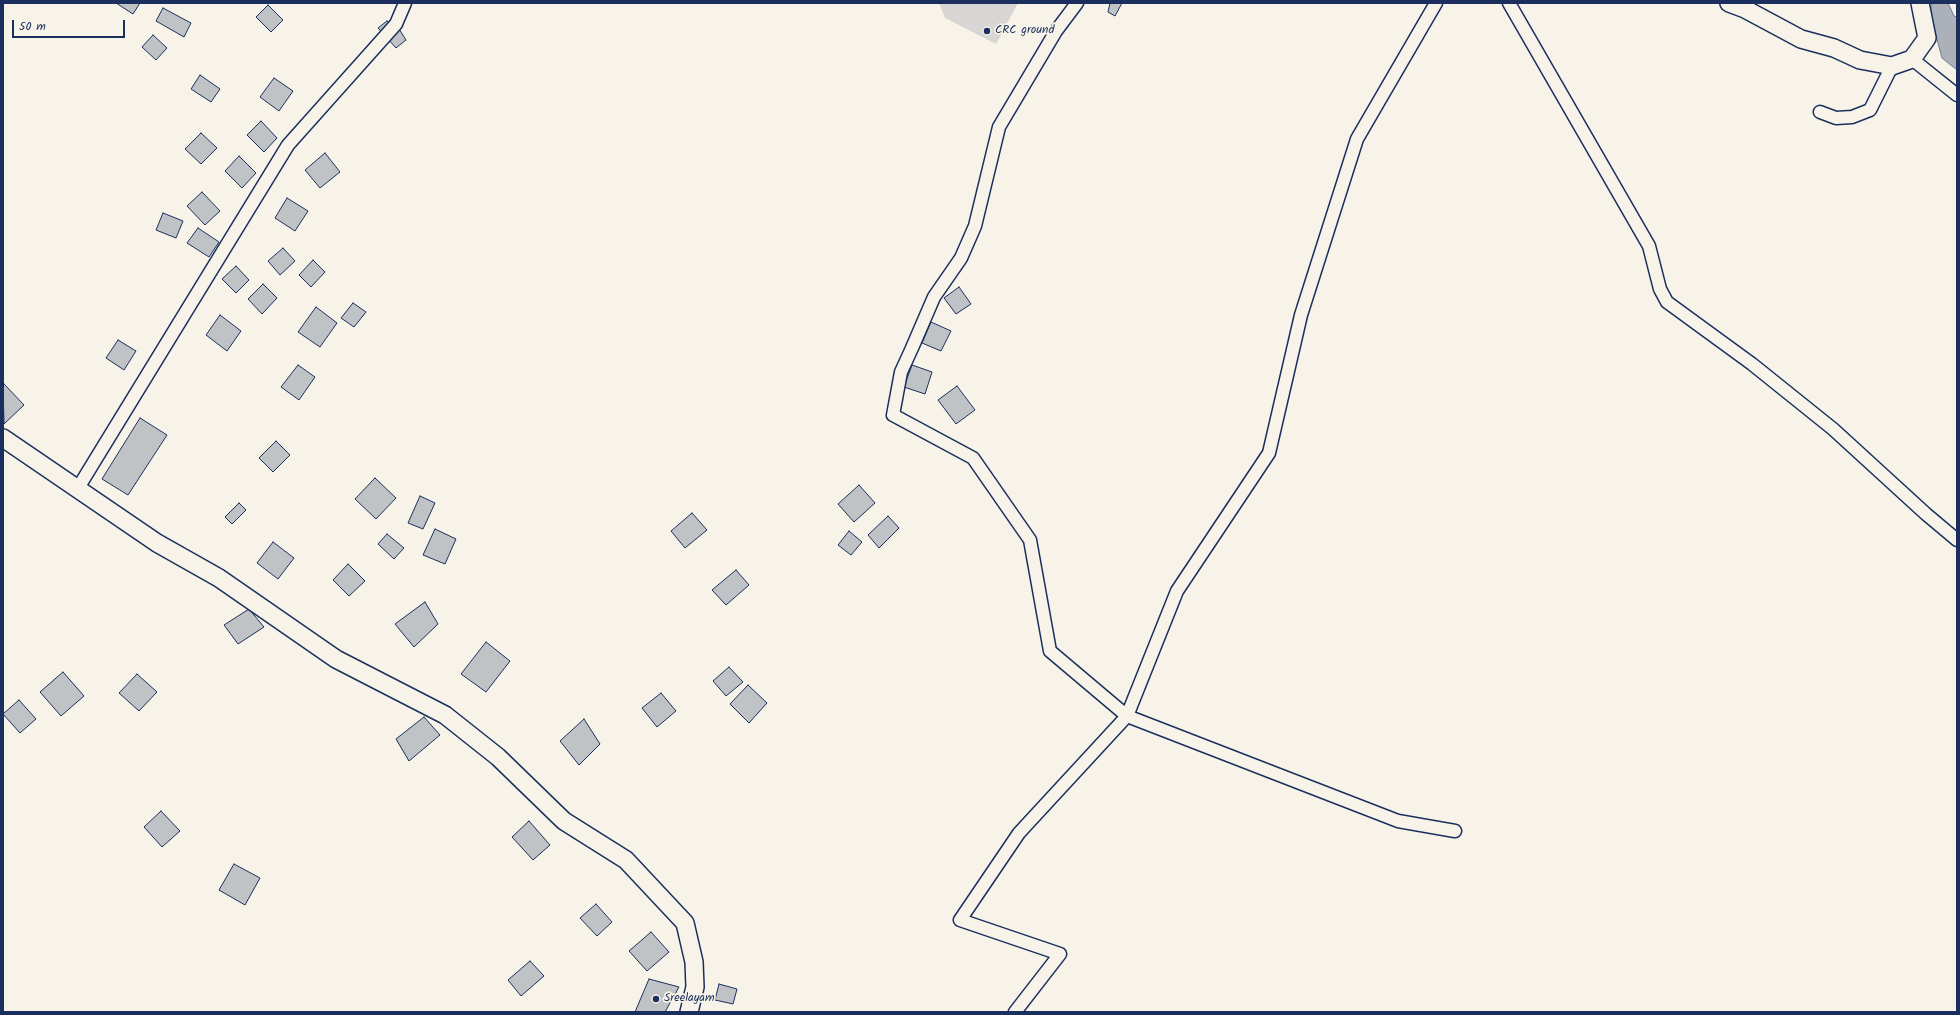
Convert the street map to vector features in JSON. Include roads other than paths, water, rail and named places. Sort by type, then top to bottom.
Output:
[{"type":"main road","points":[[1729,3],[1745,9],[1801,39],[1834,48],[1860,60],[1892,66],[1912,59],[1927,38],[1920,3]]},
{"type":"main road","points":[[3,438],[157,543],[219,578],[336,659],[445,715],[498,757],[564,821],[626,860],[685,924],[694,962],[695,987],[689,1012]]},
{"type":"street","points":[[78,488],[288,145],[396,24],[405,3]]},
{"type":"street","points":[[1077,3],[1056,31],[999,127],[975,226],[961,258],[934,297],[901,372],[893,415],[973,458],[1030,540],[1050,650],[1127,716],[1398,821],[1455,831]]},
{"type":"street","points":[[1015,1012],[1060,954],[960,920],[1019,834],[1127,716],[1176,591],[1269,453],[1301,315],[1357,139],[1436,3]]},
{"type":"street","points":[[1509,3],[1650,246],[1660,288],[1668,302],[1752,364],[1833,429],[1926,514],[1957,540]]},
{"type":"street","points":[[1912,59],[1926,72],[1957,94]]},
{"type":"street","points":[[1820,112],[1836,118],[1852,117],[1870,110],[1892,66]]},
{"type":"place","name":"CRC ground","points":[[987,31]]},
{"type":"place","name":"Sreelayam","points":[[656,999]]}]
